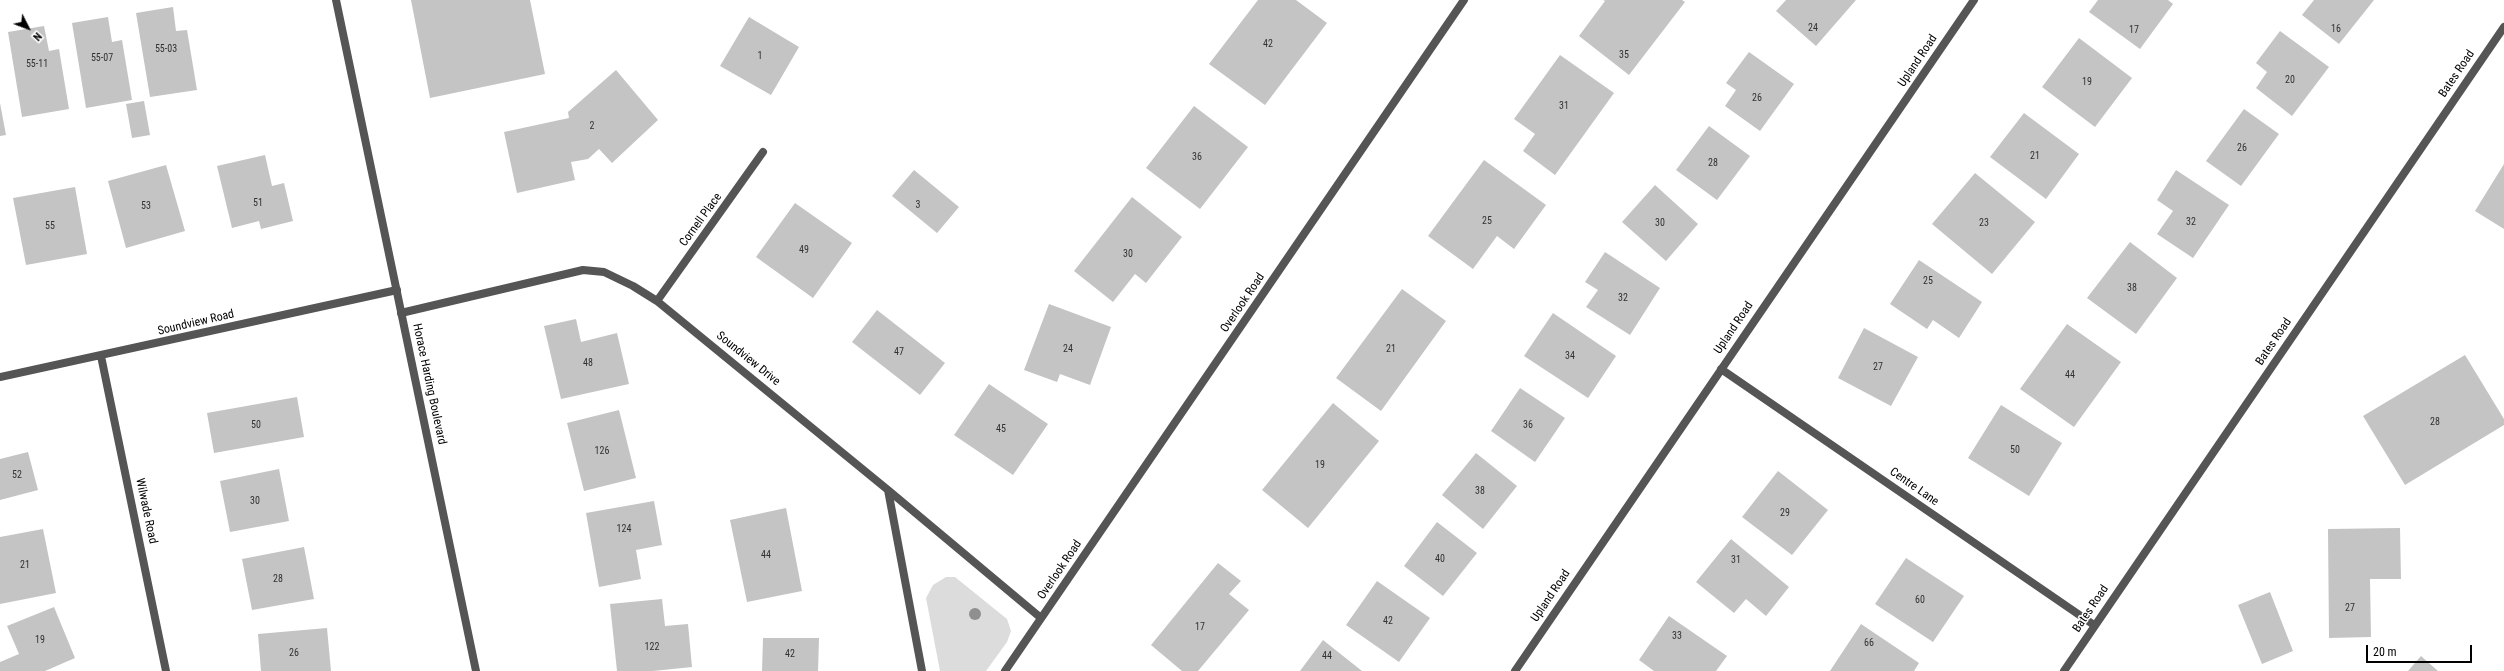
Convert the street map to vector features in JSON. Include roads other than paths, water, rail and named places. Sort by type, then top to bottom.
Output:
[{"type":"street","name":"Horace Harding Boulevard","points":[[336,0],[476,671]]},
{"type":"street","name":"Overlook Road","points":[[1005,671],[1464,0]]},
{"type":"street","name":"Upland Road","points":[[1515,671],[1974,0]]},
{"type":"street","name":"Bates Road","points":[[2064,671],[2094,625],[2501,38],[2504,27]]},
{"type":"street","name":"Cornell Place","points":[[657,301],[763,152]]},
{"type":"street","name":"Soundview Drive","points":[[401,313],[582,270],[604,272],[633,286],[657,301],[888,490]]},
{"type":"street","name":"Soundview Road","points":[[0,377],[397,290]]},
{"type":"street","name":"Wilwade Road","points":[[101,356],[166,671]]},
{"type":"street","name":"Centre Lane","points":[[1721,368],[2094,625]]},
{"type":"street","name":"Overlook Road","points":[[888,490],[1041,618]]},
{"type":"street","points":[[888,490],[922,671]]}]
